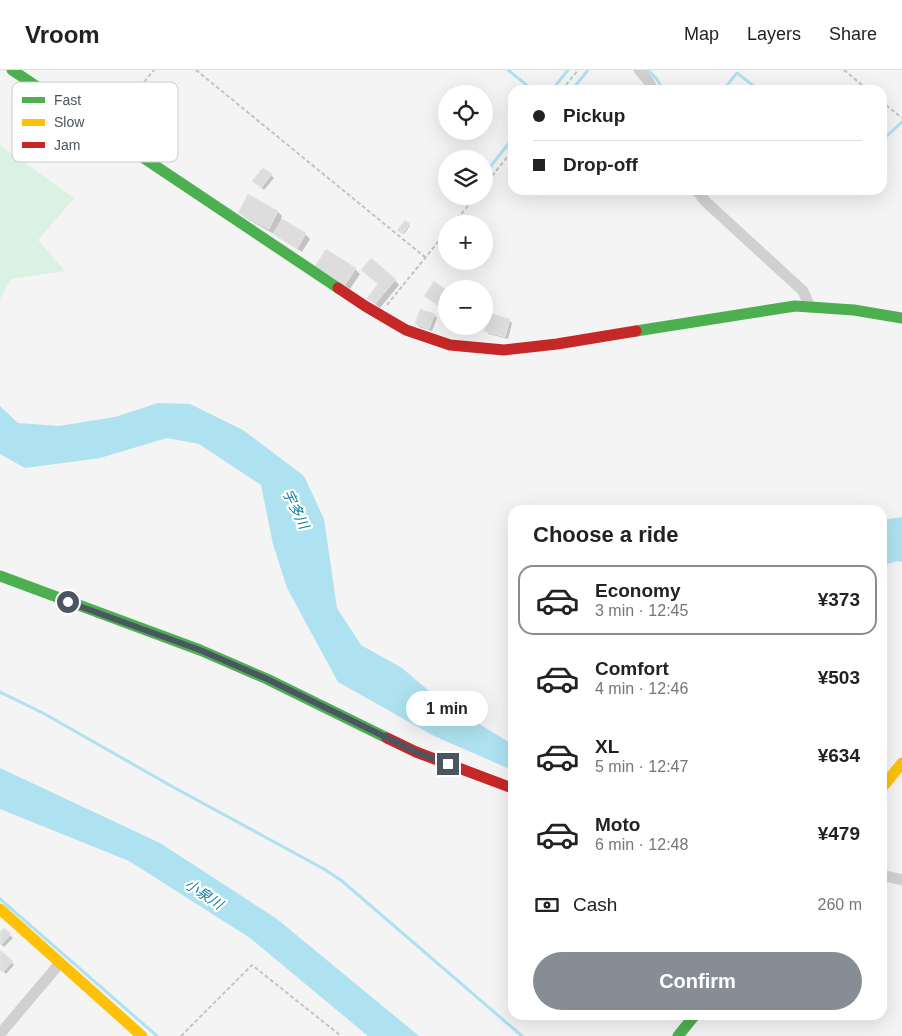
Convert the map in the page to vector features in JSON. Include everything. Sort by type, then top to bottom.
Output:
[{"type":"main road","points":[[12,70],[30,82]]},
{"type":"main road","points":[[149,162],[357,301],[406,330],[450,346],[504,350],[557,344],[795,306],[854,310],[902,318]]},
{"type":"main road","points":[[0,576],[200,650],[267,679],[416,752],[508,786]]},
{"type":"main road","points":[[887,782],[902,763]]},
{"type":"main road","points":[[0,909],[142,1036]]},
{"type":"main road","points":[[678,1036],[691,1020]]},
{"type":"street","points":[[639,70],[650,85]]},
{"type":"street","points":[[700,195],[803,291],[810,307]]},
{"type":"street","points":[[887,876],[902,880]]},
{"type":"street","points":[[0,1034],[60,963]]},
{"type":"street","points":[[0,1034],[8,1033],[14,1036]]},
{"type":"path","points":[[144,82],[154,70]]},
{"type":"path","points":[[196,70],[426,258]]},
{"type":"path","points":[[566,85],[578,70]]},
{"type":"path","points":[[844,70],[862,85]]},
{"type":"path","points":[[887,106],[902,118]]},
{"type":"path","points":[[493,175],[508,156]]},
{"type":"path","points":[[460,215],[469,205]]},
{"type":"path","points":[[380,314],[438,242]]},
{"type":"path","points":[[181,1036],[252,966],[341,1036]]},
{"type":"green space","points":[[0,145],[12,154],[12,162],[24,162],[74,198],[38,240],[65,271],[11,279],[0,299]]},
{"type":"water","name":"宇多川","points":[[158,403],[190,404],[243,430],[304,476],[324,519],[337,608],[361,645],[402,668],[428,690],[508,742],[508,768],[434,736],[338,682],[287,588],[273,544],[261,485],[199,444],[167,438],[100,458],[25,468],[0,454],[0,406],[18,423],[59,426],[115,417]]},
{"type":"water","points":[[902,517],[902,562],[897,561],[887,564],[887,519]]},
{"type":"water","name":"小泉川","points":[[0,768],[160,843],[277,919],[419,1036],[368,1036],[250,938],[129,861],[0,809]]},
{"type":"building","points":[[263,168],[272,174],[261,188],[252,181]]},
{"type":"building","points":[[248,194],[278,211],[269,229],[238,213]]},
{"type":"building","points":[[282,219],[306,233],[297,249],[273,234]]},
{"type":"building","points":[[405,220],[410,224],[402,234],[397,230]]},
{"type":"building","points":[[326,249],[356,268],[345,285],[315,266]]},
{"type":"building","points":[[371,258],[396,279],[375,304],[367,298],[378,284],[361,270]]},
{"type":"building","points":[[434,281],[438,284],[438,306],[424,296]]},
{"type":"building","points":[[420,309],[435,314],[429,329],[415,324]]},
{"type":"building","points":[[493,314],[510,319],[505,337],[493,334]]},
{"type":"building","points":[[4,928],[11,934],[1,945],[0,932]]},
{"type":"building","points":[[0,950],[13,961],[3,972],[0,970]]},
{"type":"waterway","points":[[508,70],[527,85]]},
{"type":"waterway","points":[[556,85],[568,70]]},
{"type":"waterway","points":[[576,85],[588,70]]},
{"type":"waterway","points":[[648,70],[660,85]]},
{"type":"waterway","points":[[727,85],[737,73],[753,85]]},
{"type":"waterway","points":[[887,136],[902,122]]},
{"type":"waterway","points":[[493,163],[508,144]]},
{"type":"waterway","points":[[0,692],[43,713],[173,787],[324,869],[342,881],[522,1036]]},
{"type":"waterway","points":[[0,899],[157,1036]]},
{"type":"traffic: fast","points":[[12,70],[30,82]]},
{"type":"traffic: fast","points":[[150,162],[338,288]]},
{"type":"traffic: fast","points":[[636,331],[795,306],[854,310],[902,318]]},
{"type":"traffic: fast","points":[[0,576],[200,650],[267,679],[387,738]]},
{"type":"traffic: fast","points":[[678,1036],[691,1020]]},
{"type":"traffic: slow","points":[[887,782],[902,763]]},
{"type":"traffic: slow","points":[[0,909],[142,1036]]},
{"type":"traffic: jam","points":[[338,288],[406,330],[450,345],[504,350],[557,344],[636,331]]},
{"type":"traffic: jam","points":[[387,738],[416,752],[508,786]]},
{"type":"route","points":[[68,602],[200,650],[267,679],[416,752],[448,764]]}]
